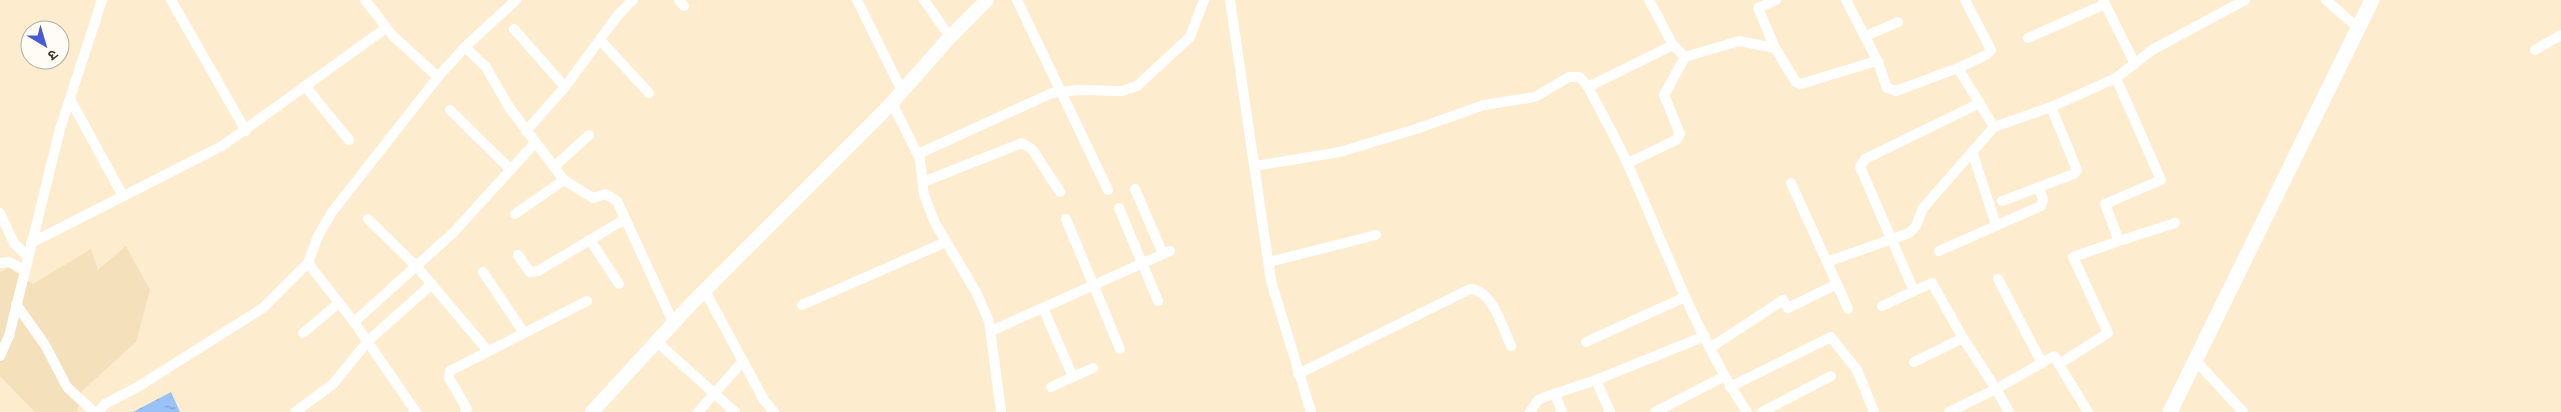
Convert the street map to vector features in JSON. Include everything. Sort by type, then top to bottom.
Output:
[{"type":"highway","points":[[2170,412],[2372,0]]},
{"type":"main road","points":[[592,412],[706,291],[892,103],[985,1]]},
{"type":"street","points":[[0,356],[9,336],[24,270],[70,99],[102,0]]},
{"type":"street","points":[[171,0],[246,131]]},
{"type":"street","points":[[365,0],[386,28],[438,76]]},
{"type":"street","points":[[98,412],[105,404],[130,391],[254,314],[274,298],[308,264],[318,236],[332,212],[438,76],[465,47],[516,0]]},
{"type":"street","points":[[526,131],[601,41],[618,15],[633,0]]},
{"type":"street","points":[[857,0],[902,91]]},
{"type":"street","points":[[924,0],[950,38]]},
{"type":"street","points":[[1017,0],[1059,92],[1108,190]]},
{"type":"street","points":[[918,154],[1052,93],[1122,91],[1137,86],[1190,37],[1204,0]]},
{"type":"street","points":[[1230,0],[1271,281],[1311,412]]},
{"type":"street","points":[[1649,0],[1673,46],[1685,57]]},
{"type":"street","points":[[1776,0],[1756,4],[1775,48],[1792,78],[1801,84],[1878,62]]},
{"type":"street","points":[[1846,0],[1866,36],[1887,88],[1896,91],[1958,68],[1986,55],[1991,50],[1965,0]]},
{"type":"street","points":[[1827,262],[1909,233],[1916,226],[1923,208],[1994,127],[2051,107],[2116,78],[2152,50],[2245,0]]},
{"type":"street","points":[[2326,0],[2358,28]]},
{"type":"street","points":[[2028,38],[2104,2],[2136,64]]},
{"type":"street","points":[[1866,36],[1898,22]]},
{"type":"street","points":[[31,243],[222,146],[246,131],[386,28]]},
{"type":"street","points":[[514,29],[565,86]]},
{"type":"street","points":[[2535,50],[2561,35]]},
{"type":"street","points":[[601,41],[649,93]]},
{"type":"street","points":[[1628,163],[1676,140],[1680,134],[1664,95],[1685,57],[1739,41],[1775,48]]},
{"type":"street","points":[[1588,87],[1673,46]]},
{"type":"street","points":[[465,47],[486,67],[508,106],[564,180],[593,198],[606,194],[612,196],[617,201],[674,324]]},
{"type":"street","points":[[1958,68],[1994,127]]},
{"type":"street","points":[[1255,166],[1340,152],[1416,129],[1484,105],[1535,97],[1569,77],[1580,77],[1588,87],[1628,163],[1685,297],[1730,386],[1747,412]]},
{"type":"street","points":[[2116,78],[2161,180],[2105,204],[2119,241]]},
{"type":"street","points":[[305,86],[349,140]]},
{"type":"street","points":[[70,99],[123,196]]},
{"type":"street","points":[[892,103],[918,154],[928,208],[976,292],[991,331],[1001,412]]},
{"type":"street","points":[[1914,291],[1860,167],[1861,163],[1980,103]]},
{"type":"street","points":[[2002,201],[2074,174],[2077,170],[2051,107]]},
{"type":"street","points":[[450,110],[511,170]]},
{"type":"street","points":[[554,167],[589,136]]},
{"type":"street","points":[[354,322],[417,267],[479,207],[535,143]]},
{"type":"street","points":[[923,182],[1022,143],[1032,149],[1060,192]]},
{"type":"street","points":[[1972,151],[1996,225]]},
{"type":"street","points":[[515,214],[564,180]]},
{"type":"street","points":[[1791,183],[1848,309]]},
{"type":"street","points":[[1939,251],[2042,206],[2043,200],[2039,187]]},
{"type":"street","points":[[991,331],[1167,253],[1135,189]]},
{"type":"street","points":[[1119,208],[1158,301]]},
{"type":"street","points":[[0,213],[14,244],[28,257]]},
{"type":"street","points":[[518,255],[528,269],[534,273],[625,218]]},
{"type":"street","points":[[368,219],[417,267],[488,351]]},
{"type":"street","points":[[1066,219],[1120,349]]},
{"type":"street","points":[[2060,364],[2108,333],[2073,257],[2175,223]]},
{"type":"street","points":[[1269,262],[1376,235]]},
{"type":"street","points":[[590,240],[618,284]]},
{"type":"street","points":[[802,305],[946,242]]},
{"type":"street","points":[[0,263],[10,262],[24,270]]},
{"type":"street","points":[[308,264],[368,341],[416,412]]},
{"type":"street","points":[[483,272],[524,333]]},
{"type":"street","points":[[1998,279],[2042,363]]},
{"type":"street","points":[[1882,306],[1932,283],[1963,338],[2010,412]]},
{"type":"street","points":[[295,412],[333,384],[368,341],[432,284]]},
{"type":"street","points":[[1710,348],[1783,300],[1788,308],[1837,284]]},
{"type":"street","points":[[1298,374],[1470,289],[1478,290],[1488,300],[1511,346]]},
{"type":"street","points":[[706,291],[743,361],[774,412]]},
{"type":"street","points":[[1586,342],[1685,297]]},
{"type":"street","points":[[465,412],[467,409],[448,374],[452,369],[587,301]]},
{"type":"street","points":[[303,333],[339,303]]},
{"type":"street","points":[[16,304],[45,345],[67,387],[94,412]]},
{"type":"street","points":[[1043,308],[1073,377]]},
{"type":"street","points":[[1530,412],[1538,400],[1596,380],[1705,336]]},
{"type":"street","points":[[1730,386],[1831,337],[1857,370],[1874,412]]},
{"type":"street","points":[[1914,362],[1963,338]]},
{"type":"street","points":[[657,342],[735,412]]},
{"type":"street","points":[[1950,412],[1996,389],[2054,356],[2088,412]]},
{"type":"street","points":[[698,412],[743,361]]},
{"type":"street","points":[[2196,361],[2243,412]]},
{"type":"street","points":[[1051,388],[1093,368]]},
{"type":"street","points":[[1656,412],[1725,376]]},
{"type":"street","points":[[1762,412],[1831,376]]},
{"type":"street","points":[[1596,380],[1610,412]]},
{"type":"street","points":[[1555,394],[1562,412]]},
{"type":"shaded area","points":[[126,246],[150,290],[136,342],[82,391],[77,412],[35,412],[0,376],[0,272],[9,268],[33,284],[91,249],[98,270]]},
{"type":"water","points":[[171,392],[180,412],[133,412]]}]
